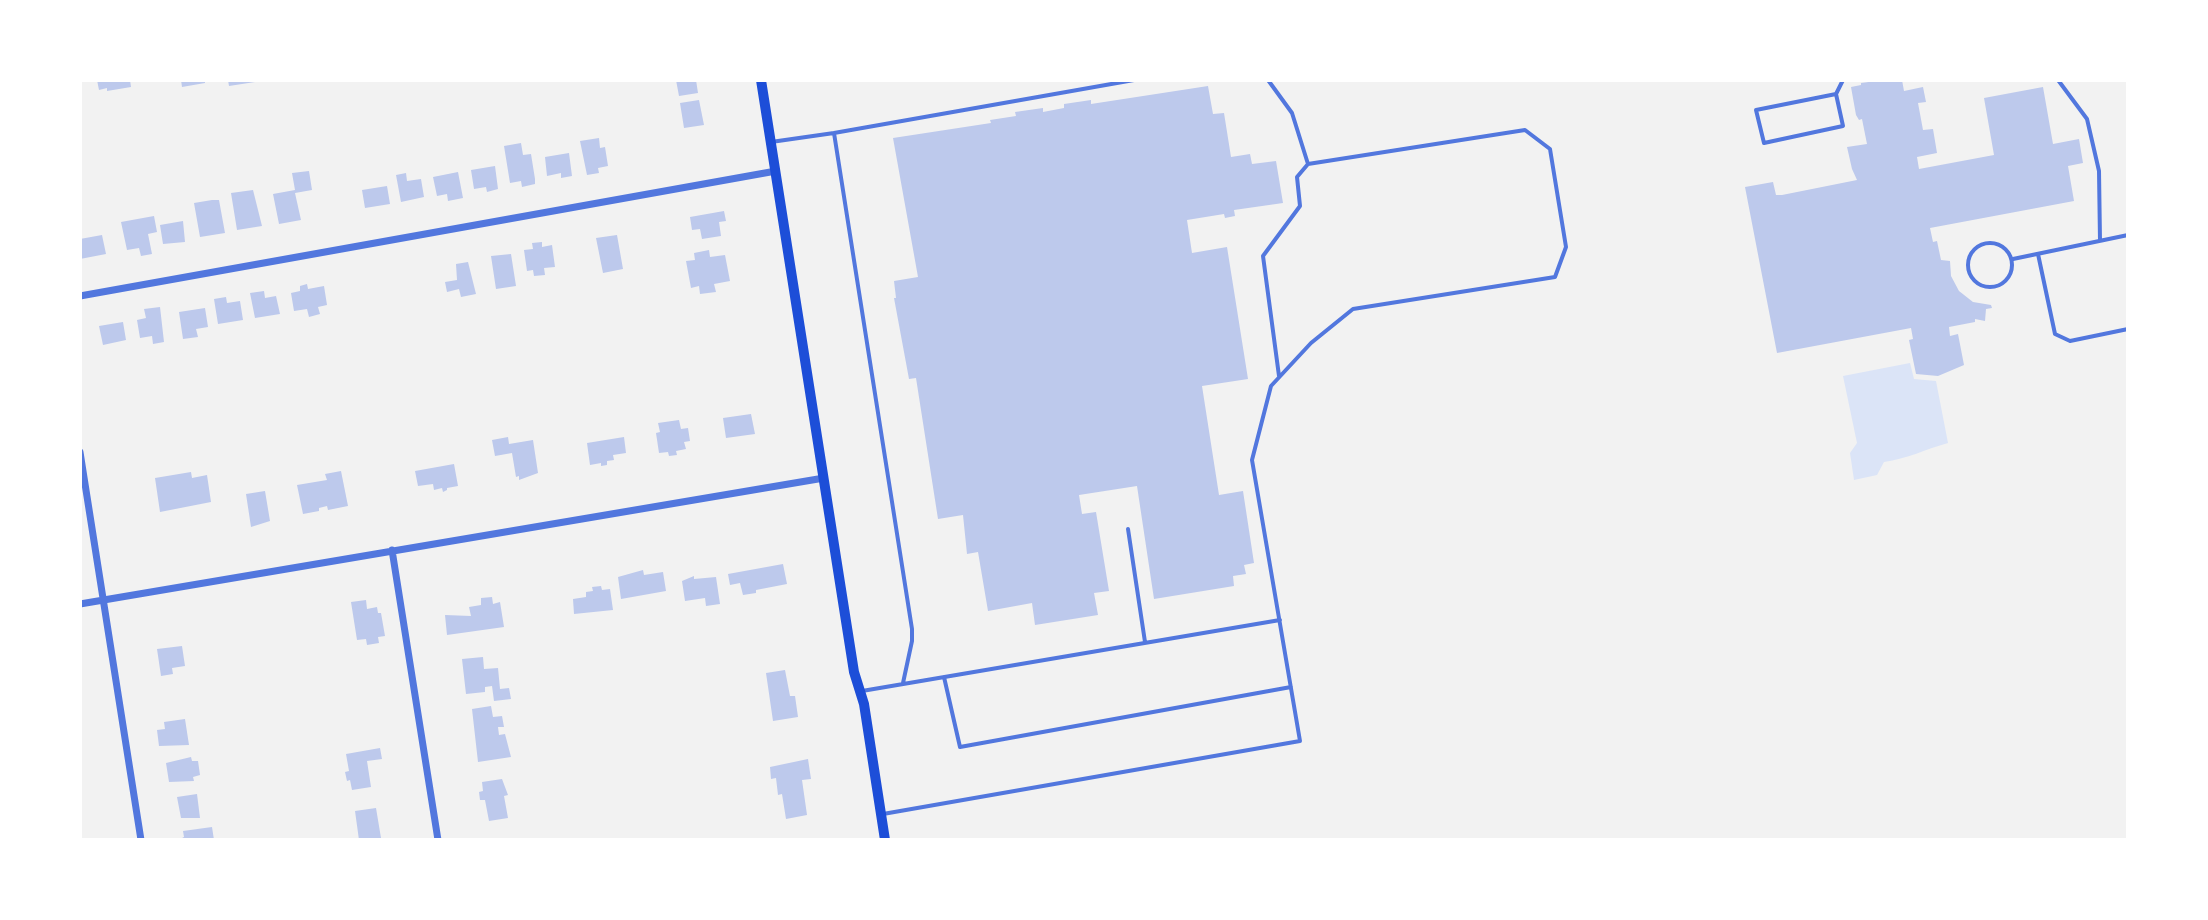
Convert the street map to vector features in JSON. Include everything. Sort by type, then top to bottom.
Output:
[{"type":"main road","points":[[761,80],[854,672],[885,840]]},
{"type":"street","points":[[80,296],[776,171]]},
{"type":"street","points":[[80,452],[141,840]]},
{"type":"street","points":[[80,604],[824,478]]},
{"type":"street","points":[[392,550],[438,840]]},
{"type":"lane","points":[[771,142],[1134,80]]},
{"type":"lane","points":[[1268,80],[1292,113],[1308,164]]},
{"type":"lane","points":[[1836,94],[1756,110],[1764,143],[1843,126],[1836,94],[1843,80]]},
{"type":"lane","points":[[2058,80],[2087,119],[2099,171],[2100,241]]},
{"type":"lane","points":[[881,815],[1300,741],[1252,460],[1271,386],[1311,343],[1353,309],[1555,277],[1566,247],[1550,149],[1525,130],[1308,164],[1297,177],[1300,206],[1263,256],[1279,376]]},
{"type":"lane","points":[[834,133],[912,629],[903,683]]},
{"type":"lane","points":[[2012,259],[2128,235]]},
{"type":"lane","points":[[1989,242],[2004,246],[2012,259],[2011,273],[1995,287],[1975,281],[1968,269],[1970,254],[1989,242]]},
{"type":"lane","points":[[2038,254],[2055,334],[2070,341],[2128,329]]},
{"type":"lane","points":[[1128,529],[1145,642]]},
{"type":"lane","points":[[860,692],[1280,620]]},
{"type":"lane","points":[[944,677],[960,747],[1291,687]]},
{"type":"shaded area","points":[[1910,363],[1914,379],[1936,381],[1948,443],[1884,462],[1877,475],[1854,480],[1850,453],[1857,443],[1843,376]]},
{"type":"building","points":[[97,80],[130,80],[131,87],[99,90]]},
{"type":"building","points":[[181,80],[205,80],[205,83],[182,87]]},
{"type":"building","points":[[228,80],[255,80],[255,82],[229,86]]},
{"type":"building","points":[[676,80],[696,80],[698,93],[679,96]]},
{"type":"building","points":[[1884,80],[1902,80],[1904,91],[1923,87],[1926,102],[1918,103],[1923,130],[1933,129],[1937,153],[1917,157],[1919,169],[1994,155],[1984,98],[2043,87],[2053,144],[2079,139],[2083,163],[2068,166],[2074,201],[1930,228],[1941,260],[1950,261],[1951,276],[1959,291],[1973,302],[1991,305],[1992,308],[1986,309],[1985,321],[1975,319],[1975,322],[1949,327],[1950,336],[1958,334],[1964,365],[1938,376],[1916,374],[1909,340],[1913,339],[1911,328],[1777,353],[1745,187],[1773,182],[1776,195],[1782,195],[1857,180],[1847,147],[1867,144],[1862,119],[1859,120],[1856,115],[1851,87]]},
{"type":"building","points":[[1208,86],[1213,114],[1224,113],[1231,157],[1250,154],[1252,164],[1276,161],[1283,203],[1234,210],[1235,216],[1225,218],[1224,214],[1187,220],[1192,253],[1227,247],[1248,379],[1202,386],[1219,495],[1243,491],[1254,563],[1244,565],[1246,574],[1233,576],[1234,586],[1154,599],[1137,486],[1079,495],[1082,514],[1096,512],[1109,591],[1094,593],[1098,615],[1035,625],[1032,603],[988,611],[978,552],[967,554],[963,515],[938,519],[916,378],[909,379],[894,298],[894,281],[918,277],[893,138],[991,123],[990,120],[1016,116],[1015,112],[1043,108],[1043,112],[1064,108],[1064,104],[1091,100],[1091,104]]},
{"type":"building","points":[[699,100],[704,125],[684,128],[680,103]]},
{"type":"building","points":[[599,138],[600,148],[605,147],[608,166],[598,168],[599,173],[587,175],[580,141]]},
{"type":"building","points":[[521,143],[523,155],[531,154],[535,179],[535,184],[522,187],[521,181],[510,183],[504,146]]},
{"type":"building","points":[[569,153],[572,176],[561,178],[561,173],[547,176],[545,157]]},
{"type":"building","points":[[495,166],[498,189],[487,192],[486,187],[474,189],[471,170]]},
{"type":"building","points":[[309,171],[312,190],[295,193],[301,220],[279,224],[273,194],[295,190],[292,173]]},
{"type":"building","points":[[458,172],[463,198],[448,201],[447,194],[437,196],[433,177]]},
{"type":"building","points":[[406,173],[407,181],[421,179],[424,197],[401,202],[396,175]]},
{"type":"building","points":[[387,186],[390,204],[365,208],[362,190]]},
{"type":"building","points":[[253,190],[262,226],[237,230],[231,193]]},
{"type":"building","points":[[219,200],[225,233],[200,237],[194,203]]},
{"type":"building","points":[[724,211],[726,221],[719,222],[721,236],[702,239],[700,229],[692,230],[690,217]]},
{"type":"building","points":[[154,216],[157,232],[148,234],[152,254],[141,256],[139,248],[127,250],[121,222]]},
{"type":"building","points":[[183,221],[185,242],[163,244],[160,225]]},
{"type":"building","points":[[102,235],[106,254],[80,259],[80,239]]},
{"type":"building","points":[[617,235],[623,269],[603,273],[596,238]]},
{"type":"building","points":[[542,242],[542,247],[552,245],[555,267],[544,268],[545,275],[534,276],[533,270],[527,271],[524,250],[533,249],[532,243]]},
{"type":"building","points":[[709,250],[710,257],[725,255],[730,281],[714,284],[716,292],[700,294],[699,286],[691,288],[686,261],[695,260],[694,253]]},
{"type":"building","points":[[511,254],[516,286],[496,289],[491,256]]},
{"type":"building","points":[[468,262],[476,294],[461,297],[459,289],[447,292],[445,282],[457,280],[456,264]]},
{"type":"building","points":[[307,284],[308,289],[324,286],[327,305],[318,307],[320,314],[309,317],[307,309],[294,311],[291,293],[300,291],[300,286]]},
{"type":"building","points":[[264,291],[265,298],[276,296],[280,314],[255,318],[250,293]]},
{"type":"building","points":[[226,297],[227,303],[240,301],[243,320],[218,324],[214,299]]},
{"type":"building","points":[[160,307],[164,342],[153,344],[152,336],[140,338],[137,320],[146,318],[144,309]]},
{"type":"building","points":[[205,308],[208,327],[196,329],[198,337],[183,339],[179,312]]},
{"type":"building","points":[[123,322],[126,340],[103,345],[99,326]]},
{"type":"building","points":[[751,414],[755,434],[726,438],[723,418]]},
{"type":"building","points":[[679,420],[681,429],[688,428],[690,441],[684,442],[686,449],[676,451],[677,455],[659,453],[658,423]]},
{"type":"building","points":[[508,437],[509,444],[533,440],[538,473],[519,480],[512,453],[495,456],[492,440]]},
{"type":"building","points":[[624,437],[626,453],[613,455],[614,460],[607,461],[607,465],[590,465],[587,443]]},
{"type":"building","points":[[454,464],[458,486],[443,492],[442,488],[434,490],[433,484],[418,486],[415,471]]},
{"type":"building","points":[[341,471],[348,506],[328,510],[327,506],[303,514],[297,485],[327,480],[325,474]]},
{"type":"building","points":[[191,472],[192,478],[207,475],[211,502],[160,512],[155,478]]},
{"type":"building","points":[[265,491],[270,521],[251,527],[246,494]]},
{"type":"building","points":[[783,564],[787,584],[743,595],[740,583],[730,585],[728,574]]},
{"type":"building","points":[[643,570],[644,575],[663,572],[666,591],[621,599],[618,577]]},
{"type":"building","points":[[694,576],[694,579],[716,577],[720,604],[706,606],[705,598],[685,601],[682,581]]},
{"type":"building","points":[[601,586],[602,590],[610,589],[613,610],[574,614],[573,599],[586,597],[586,592],[593,591],[592,587]]},
{"type":"building","points":[[492,597],[493,604],[500,602],[504,627],[447,635],[445,615],[471,616],[469,607],[481,605],[481,598]]},
{"type":"building","points":[[366,600],[367,609],[377,607],[378,613],[381,613],[385,636],[378,637],[379,643],[367,645],[366,639],[357,640],[351,602]]},
{"type":"building","points":[[182,646],[185,666],[172,668],[173,674],[161,676],[157,649]]},
{"type":"building","points":[[483,657],[484,669],[498,668],[500,689],[509,688],[511,699],[494,701],[492,686],[485,687],[485,692],[466,694],[462,659]]},
{"type":"building","points":[[785,670],[790,696],[795,696],[798,717],[773,721],[766,673]]},
{"type":"building","points":[[491,706],[493,717],[502,716],[504,727],[498,727],[499,735],[505,734],[511,757],[478,762],[472,709]]},
{"type":"building","points":[[185,719],[189,745],[159,746],[157,730],[165,729],[164,722]]},
{"type":"building","points":[[380,748],[382,759],[367,761],[371,787],[352,790],[345,772],[349,771],[346,754]]},
{"type":"building","points":[[191,757],[192,761],[198,761],[200,775],[193,777],[194,781],[169,782],[166,763]]},
{"type":"building","points":[[808,759],[811,779],[802,780],[807,815],[786,819],[782,794],[778,795],[776,778],[771,779],[770,767]]},
{"type":"building","points":[[502,779],[508,795],[504,796],[508,818],[489,821],[485,800],[480,800],[482,782]]},
{"type":"building","points":[[197,794],[200,818],[181,818],[177,797]]},
{"type":"building","points":[[376,808],[381,838],[359,840],[355,811]]},
{"type":"building","points":[[212,827],[214,840],[178,840],[184,837],[183,831]]}]
